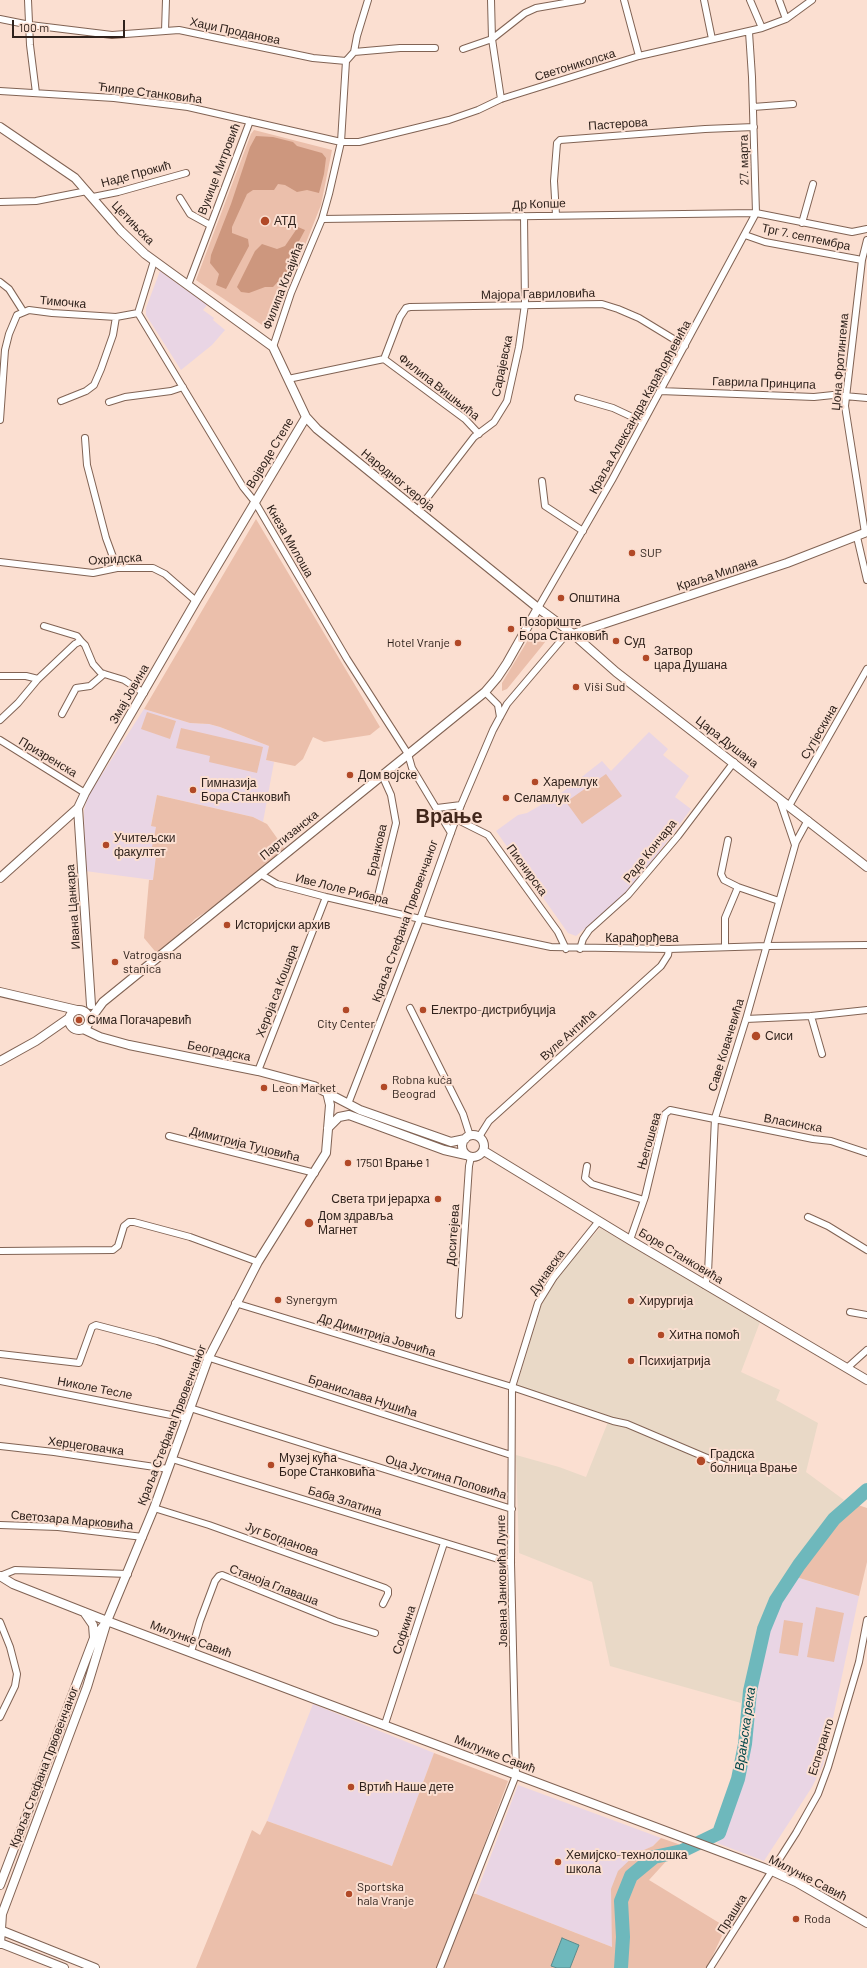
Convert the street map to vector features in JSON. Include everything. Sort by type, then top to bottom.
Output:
[{"type":"street","points":[[28,0],[30,45],[36,93]]},
{"type":"street","points":[[165,31],[166,0]]},
{"type":"street","points":[[346,61],[354,52],[357,36],[368,0]]},
{"type":"street","points":[[491,0],[492,38],[501,98]]},
{"type":"street","points":[[463,49],[492,38],[530,11],[582,0]]},
{"type":"street","points":[[624,0],[639,56]]},
{"type":"street","points":[[704,0],[712,39]]},
{"type":"street","points":[[750,0],[762,28]]},
{"type":"street","points":[[779,0],[786,18]]},
{"type":"street","name":"Светониколска","points":[[341,142],[359,142],[449,120],[478,110],[501,98],[639,56],[749,32],[786,18],[812,0]]},
{"type":"street","name":"Хаџи Проданова","points":[[0,19],[30,25],[112,35],[179,30],[190,31],[313,58],[346,61]]},
{"type":"street","name":"27. марта","points":[[749,32],[754,127],[756,214]]},
{"type":"street","points":[[354,52],[400,48],[435,48]]},
{"type":"street","name":"Филипа Кљајића","points":[[273,347],[292,293],[322,219],[341,142],[346,61]]},
{"type":"street","name":"Ћипре Станковића","points":[[0,91],[114,98],[188,107],[341,142]]},
{"type":"street","points":[[753,107],[793,104]]},
{"type":"street","name":"Вукице Митровић","points":[[188,285],[250,121]]},
{"type":"street","name":"Цетињска","points":[[0,127],[64,169],[90,194],[121,231],[154,261],[273,347]]},
{"type":"street","name":"Пастерова","points":[[556,214],[554,181],[557,143],[560,140],[705,129],[754,127]]},
{"type":"street","name":"Наде Прокић","points":[[0,202],[36,201],[90,194],[113,193],[186,173]]},
{"type":"street","name":"Трг 7. септембра","points":[[802,223],[813,184]]},
{"type":"street","name":"Вукице Митровић","points":[[180,198],[190,214],[210,226]]},
{"type":"street","name":"Др Копше","points":[[322,219],[524,216],[556,214],[756,214]]},
{"type":"street","name":"Трг 7. септембра","points":[[756,214],[852,232],[867,229]]},
{"type":"street","name":"Краља Александра Карађорђевића","points":[[538,608],[644,422],[756,214]]},
{"type":"street","name":"Сарајевска","points":[[417,511],[470,442],[494,422],[507,401],[525,304],[524,216]]},
{"type":"street","name":"Трг 7. септембра","points":[[745,235],[766,242],[862,260]]},
{"type":"street","name":"Џона Фротингема","points":[[866,533],[846,420],[846,396],[862,260],[867,240]]},
{"type":"street","points":[[138,312],[154,261]]},
{"type":"street","name":"Тимочка","points":[[0,282],[9,289],[23,311],[29,310],[116,317],[138,312]]},
{"type":"street","name":"Мајора Гавриловића","points":[[406,308],[579,303],[610,306],[650,325],[685,346]]},
{"type":"street","name":"Филипа Вишњића","points":[[384,359],[400,317],[406,308]]},
{"type":"street","points":[[0,420],[5,350],[13,322],[17,315],[23,311]]},
{"type":"street","name":"Кнеза Милоша","points":[[138,312],[344,653],[408,754],[412,768],[451,833]]},
{"type":"street","points":[[61,401],[86,391],[94,385],[113,335],[116,317]]},
{"type":"street","name":"Народног хероја","points":[[273,347],[306,417],[317,429],[538,608],[573,634]]},
{"type":"street","name":"Филипа Вишњића","points":[[288,379],[384,359],[465,420],[479,434]]},
{"type":"street","points":[[110,402],[125,397],[171,391],[184,387]]},
{"type":"street","name":"Гаврила Принципа","points":[[660,391],[846,396],[867,398]]},
{"type":"street","points":[[578,398],[613,408],[644,422]]},
{"type":"street","name":"Војводе Степе","points":[[254,502],[306,417]]},
{"type":"street","points":[[85,438],[88,465],[106,538],[117,568]]},
{"type":"street","points":[[542,481],[545,506],[583,531]]},
{"type":"street","name":"Змај Јовина","points":[[0,878],[78,808],[85,793],[254,502]]},
{"type":"street","name":"Краља Милана","points":[[573,634],[787,563],[866,533]]},
{"type":"street","points":[[857,536],[867,580]]},
{"type":"street","name":"Охридска","points":[[0,562],[93,573],[117,568],[144,568],[160,571],[196,601]]},
{"type":"street","name":"Партизанска","points":[[88,1021],[103,1002],[488,689],[507,663],[538,608]]},
{"type":"street","points":[[44,626],[77,636],[85,645],[93,664],[104,674],[124,680],[144,693]]},
{"type":"street","name":"Краља Стефана Првовенчаног","points":[[348,1104],[420,919],[461,805],[500,718],[507,704],[564,637],[573,634]]},
{"type":"street","name":"Цара Душана","points":[[573,634],[616,672],[734,762],[867,867]]},
{"type":"street","points":[[0,720],[18,703],[38,679],[75,644],[81,641]]},
{"type":"street","name":"Сутјескина","points":[[789,806],[867,669]]},
{"type":"street","points":[[62,714],[76,688],[90,686],[104,674]]},
{"type":"street","points":[[0,676],[26,676],[38,679]]},
{"type":"street","points":[[488,689],[498,705],[500,710],[500,718]]},
{"type":"street","points":[[498,705],[507,704]]},
{"type":"street","name":"Призренска","points":[[0,740],[85,793]]},
{"type":"street","name":"Раде Кончара","points":[[580,949],[583,939],[589,930],[634,889],[678,836],[734,762]]},
{"type":"street","name":"Бранкова","points":[[375,908],[396,823],[391,795],[382,775]]},
{"type":"street","points":[[778,797],[795,845]]},
{"type":"street","points":[[437,808],[461,805]]},
{"type":"street","name":"Ивана Цанкара","points":[[78,808],[92,1005]]},
{"type":"street","name":"Пионирска","points":[[456,819],[488,835],[558,932],[566,949]]},
{"type":"street","name":"Саве Ковачевића","points":[[705,1285],[708,1273],[715,1118],[746,1019],[795,845],[799,834],[808,820]]},
{"type":"street","points":[[728,840],[721,874],[724,880],[738,887],[779,901]]},
{"type":"street","name":"Иве Лоле Рибара","points":[[260,874],[277,884],[420,919]]},
{"type":"street","points":[[725,947],[725,918],[738,887]]},
{"type":"street","name":"Хероја са Кошара","points":[[258,1071],[326,897]]},
{"type":"street","name":"Карађорђева","points":[[420,919],[529,943],[566,949],[669,949],[867,945]]},
{"type":"street","name":"Вуле Антића","points":[[479,1137],[489,1121],[661,966],[668,955],[669,949]]},
{"type":"street","points":[[0,992],[59,1007],[67,1007],[86,1013],[88,1021],[83,1029],[57,1028]]},
{"type":"street","name":"Партизанска","points":[[79,1010],[103,1002]]},
{"type":"street","points":[[59,1007],[69,1018],[70,1024],[74,1028]]},
{"type":"street","points":[[410,1008],[463,1114],[467,1137],[462,1148],[469,1156]]},
{"type":"street","points":[[0,1061],[57,1028],[69,1018],[72,1013],[79,1010]]},
{"type":"street","points":[[746,1019],[811,1016],[867,1010]]},
{"type":"street","points":[[811,1016],[822,1054]]},
{"type":"street","name":"Београдска","points":[[83,1029],[100,1037],[129,1045],[258,1071],[314,1086],[348,1104],[451,1142],[467,1137]]},
{"type":"street","name":"Краља Стефана Првовенчаног","points":[[0,1944],[2,1914],[87,1687],[107,1621],[143,1537],[208,1359],[235,1303],[258,1262],[315,1173],[326,1153],[330,1105],[327,1092]]},
{"type":"street","name":"Његошева","points":[[630,1240],[644,1200],[667,1112],[670,1110],[715,1118]]},
{"type":"street","points":[[328,1128],[339,1117],[349,1115],[444,1150],[469,1156],[478,1156],[484,1151],[484,1144],[479,1137],[467,1137]]},
{"type":"street","name":"Власинска","points":[[715,1118],[813,1139],[831,1141],[867,1153]]},
{"type":"street","name":"Димитрија Туцовића","points":[[169,1136],[315,1173]]},
{"type":"street","name":"Боре Станковића","points":[[484,1151],[705,1285],[867,1380]]},
{"type":"street","name":"Доситејева","points":[[458,1316],[469,1156]]},
{"type":"street","points":[[587,1166],[585,1178],[592,1184],[644,1200]]},
{"type":"street","points":[[808,1217],[828,1226],[867,1250]]},
{"type":"street","name":"Дунавска","points":[[512,1387],[538,1303],[554,1277],[599,1221]]},
{"type":"street","points":[[0,1251],[113,1250],[118,1246],[124,1226],[129,1222],[134,1222],[190,1237],[258,1262]]},
{"type":"street","name":"Др Димитрија Јовчића","points":[[235,1303],[512,1387],[613,1422],[627,1424],[732,1469]]},
{"type":"street","points":[[850,1312],[867,1315]]},
{"type":"street","name":"Бранислава Нушића","points":[[0,1354],[79,1363],[92,1327],[96,1325],[157,1342],[511,1454]]},
{"type":"street","points":[[847,1368],[867,1350]]},
{"type":"street","name":"Николе Тесле","points":[[0,1381],[186,1418]]},
{"type":"street","name":"Јована Јанковића Лунге","points":[[512,1387],[511,1563],[516,1775]]},
{"type":"street","name":"Оца Јустина Поповића","points":[[190,1408],[512,1509]]},
{"type":"street","name":"Херцеговачка","points":[[0,1446],[54,1452],[168,1469]]},
{"type":"street","name":"Баба Златина","points":[[172,1459],[511,1563]]},
{"type":"street","name":"Југ Богданова","points":[[154,1508],[209,1525],[385,1588],[388,1590],[388,1594],[383,1604]]},
{"type":"street","name":"Светозара Марковића","points":[[0,1525],[58,1527],[143,1537]]},
{"type":"street","name":"Софкина","points":[[385,1724],[444,1543]]},
{"type":"street","points":[[0,1576],[16,1570],[128,1574]]},
{"type":"street","name":"Станоја Главаша","points":[[191,1652],[200,1621],[215,1581],[222,1575],[336,1621],[375,1633]]},
{"type":"street","name":"Милунке Савић","points":[[0,1576],[13,1584],[107,1621],[385,1724],[772,1871],[796,1882],[867,1923]]},
{"type":"street","points":[[84,1611],[93,1625],[94,1638]]},
{"type":"street","name":"Есперанто","points":[[772,1871],[818,1794],[828,1767],[859,1662],[867,1620]]},
{"type":"street","name":"Краља Стефана Првовенчаног","points":[[0,1885],[94,1638],[107,1621]]},
{"type":"street","points":[[0,1622],[10,1648],[17,1674],[15,1686],[0,1717]]},
{"type":"street","points":[[77,1684],[87,1687]]},
{"type":"street","points":[[440,1968],[516,1775]]},
{"type":"street","name":"Прашка","points":[[710,1968],[772,1871]]},
{"type":"street","points":[[0,1930],[95,1968]]},
{"type":"street","points":[[0,1944],[64,1968]]},
{"type":"shaded area","points":[[254,130],[332,150],[321,205],[272,328],[265,327],[196,280],[251,134]]},
{"type":"shaded area","points":[[256,136],[273,137],[293,142],[297,146],[322,153],[326,158],[324,174],[319,193],[307,190],[297,192],[285,185],[278,184],[274,190],[253,190],[247,194],[232,227],[232,233],[248,239],[249,246],[226,289],[216,285],[219,274],[210,263],[211,255],[231,204],[250,147]]},
{"type":"shaded area","points":[[298,227],[305,230],[291,256],[289,270],[273,287],[265,287],[249,293],[241,292],[237,287],[255,251],[262,244],[277,249],[285,246]]},
{"type":"shaded area","points":[[160,271],[207,305],[203,310],[214,318],[213,320],[225,330],[212,345],[181,370],[146,315],[146,308]]},
{"type":"shaded area","points":[[256,519],[380,727],[370,735],[324,742],[313,737],[303,759],[295,766],[266,760],[269,746],[220,727],[209,724],[190,723],[144,709]]},
{"type":"shaded area","points":[[536,632],[544,637],[545,642],[507,689],[502,691],[502,683],[531,635]]},
{"type":"shaded area","points":[[144,709],[190,723],[209,724],[220,727],[269,746],[266,760],[274,762],[263,822],[253,817],[157,795],[151,825],[156,827],[157,848],[153,880],[85,871],[84,810],[88,796]]},
{"type":"shaded area","points":[[147,712],[176,721],[170,739],[141,729]]},
{"type":"shaded area","points":[[181,728],[263,747],[257,773],[209,762],[210,756],[176,748]]},
{"type":"shaded area","points":[[649,732],[668,749],[663,755],[689,776],[675,797],[691,809],[633,887],[576,936],[568,933],[496,831],[518,815],[527,813],[560,794],[602,761],[611,771]]},
{"type":"shaded area","points":[[606,774],[622,796],[582,824],[566,802]]},
{"type":"shaded area","points":[[157,795],[253,817],[267,824],[287,852],[251,882],[195,919],[159,956],[144,938],[149,880],[153,880],[157,848],[152,847],[156,827],[151,826]]},
{"type":"shaded area","name":"Градска болница Врање","points":[[600,1228],[760,1322],[741,1372],[780,1390],[776,1400],[818,1423],[806,1472],[844,1500],[830,1515],[792,1565],[760,1622],[741,1703],[610,1666],[592,1582],[519,1553],[516,1455],[559,1467],[586,1477],[610,1417],[517,1385],[541,1306],[556,1279]]},
{"type":"shaded area","points":[[858,1505],[867,1508],[867,1562],[859,1596],[796,1577],[838,1523]]},
{"type":"shaded area","points":[[796,1577],[859,1596],[823,1765],[812,1787],[764,1861],[717,1843],[724,1835],[744,1780],[749,1753],[755,1688],[768,1631],[780,1602]]},
{"type":"shaded area","points":[[816,1607],[844,1613],[834,1662],[807,1657]]},
{"type":"shaded area","points":[[784,1620],[803,1623],[798,1656],[779,1653]]},
{"type":"shaded area","name":"Вртић Наше дете","points":[[313,1704],[434,1753],[392,1866],[267,1821]]},
{"type":"shaded area","name":"Sportska hala Vranje","points":[[434,1753],[508,1781],[466,1893],[476,1894],[612,1947],[611,1889],[618,1871],[637,1853],[653,1846],[661,1838],[681,1845],[649,1880],[726,1927],[707,1968],[196,1968],[252,1830],[260,1835],[267,1821],[392,1866]]},
{"type":"shaded area","name":"Хемијско-технолошка школа","points":[[518,1785],[661,1838],[653,1846],[637,1853],[612,1947],[476,1894]]},
{"type":"water","points":[[562,1938],[579,1945],[570,1968],[557,1968],[551,1966]]},
{"type":"waterway","name":"Врањска река","points":[[621,1968],[623,1937],[621,1901],[631,1876],[654,1857],[682,1851],[719,1833],[738,1779],[745,1744],[750,1691],[764,1629],[776,1600],[799,1565],[834,1519],[867,1490]]},
{"type":"place","name":"АТД","points":[[265,221]]},
{"type":"place","name":"SUP","points":[[632,553]]},
{"type":"place","name":"Општина","points":[[561,598]]},
{"type":"place","name":"Позориште Бора Станковић","points":[[511,629]]},
{"type":"place","name":"Суд","points":[[616,641]]},
{"type":"place","name":"Hotel Vranje","points":[[458,643]]},
{"type":"place","name":"Затвор цара Душана","points":[[646,658]]},
{"type":"place","name":"Viši Sud","points":[[576,687]]},
{"type":"place","name":"Дом војске","points":[[350,775]]},
{"type":"place","name":"Харемлук","points":[[535,782]]},
{"type":"place","name":"Гимназија Бора Станковић","points":[[193,790]]},
{"type":"place","name":"Селамлук","points":[[506,798]]},
{"type":"place","name":"Учитељски факултет","points":[[106,845]]},
{"type":"place","name":"Историјски архив","points":[[227,925]]},
{"type":"place","name":"Vatrogasna stanica","points":[[115,962]]},
{"type":"place","name":"City Center","points":[[346,1010]]},
{"type":"place","name":"Електро-дистрибуција","points":[[423,1010]]},
{"type":"place","name":"Сима Погачаревић","points":[[79,1020]]},
{"type":"place","name":"Сиси","points":[[756,1036]]},
{"type":"place","name":"Robna kuća Beograd","points":[[384,1087]]},
{"type":"place","name":"Leon Market","points":[[264,1088]]},
{"type":"place","name":"17501 Врање 1","points":[[348,1163]]},
{"type":"place","name":"Света три јерарха","points":[[438,1199]]},
{"type":"place","name":"Дом здравља Магнет","points":[[309,1223]]},
{"type":"place","name":"Synergym","points":[[278,1300]]},
{"type":"place","name":"Хирургија","points":[[631,1301]]},
{"type":"place","name":"Хитна помоћ","points":[[661,1335]]},
{"type":"place","name":"Психијатрија","points":[[631,1361]]},
{"type":"place","name":"Градска болница Врање","points":[[701,1461]]},
{"type":"place","name":"Музеј кућа Боре Станковића","points":[[271,1465]]},
{"type":"place","name":"Вртић Наше дете","points":[[351,1787]]},
{"type":"place","name":"Хемијско-технолошка школа","points":[[558,1862]]},
{"type":"place","name":"Sportska hala Vranje","points":[[349,1894]]},
{"type":"place","name":"Roda","points":[[796,1919]]},
{"type":"district","name":"Врање","points":[[449,816]]}]
